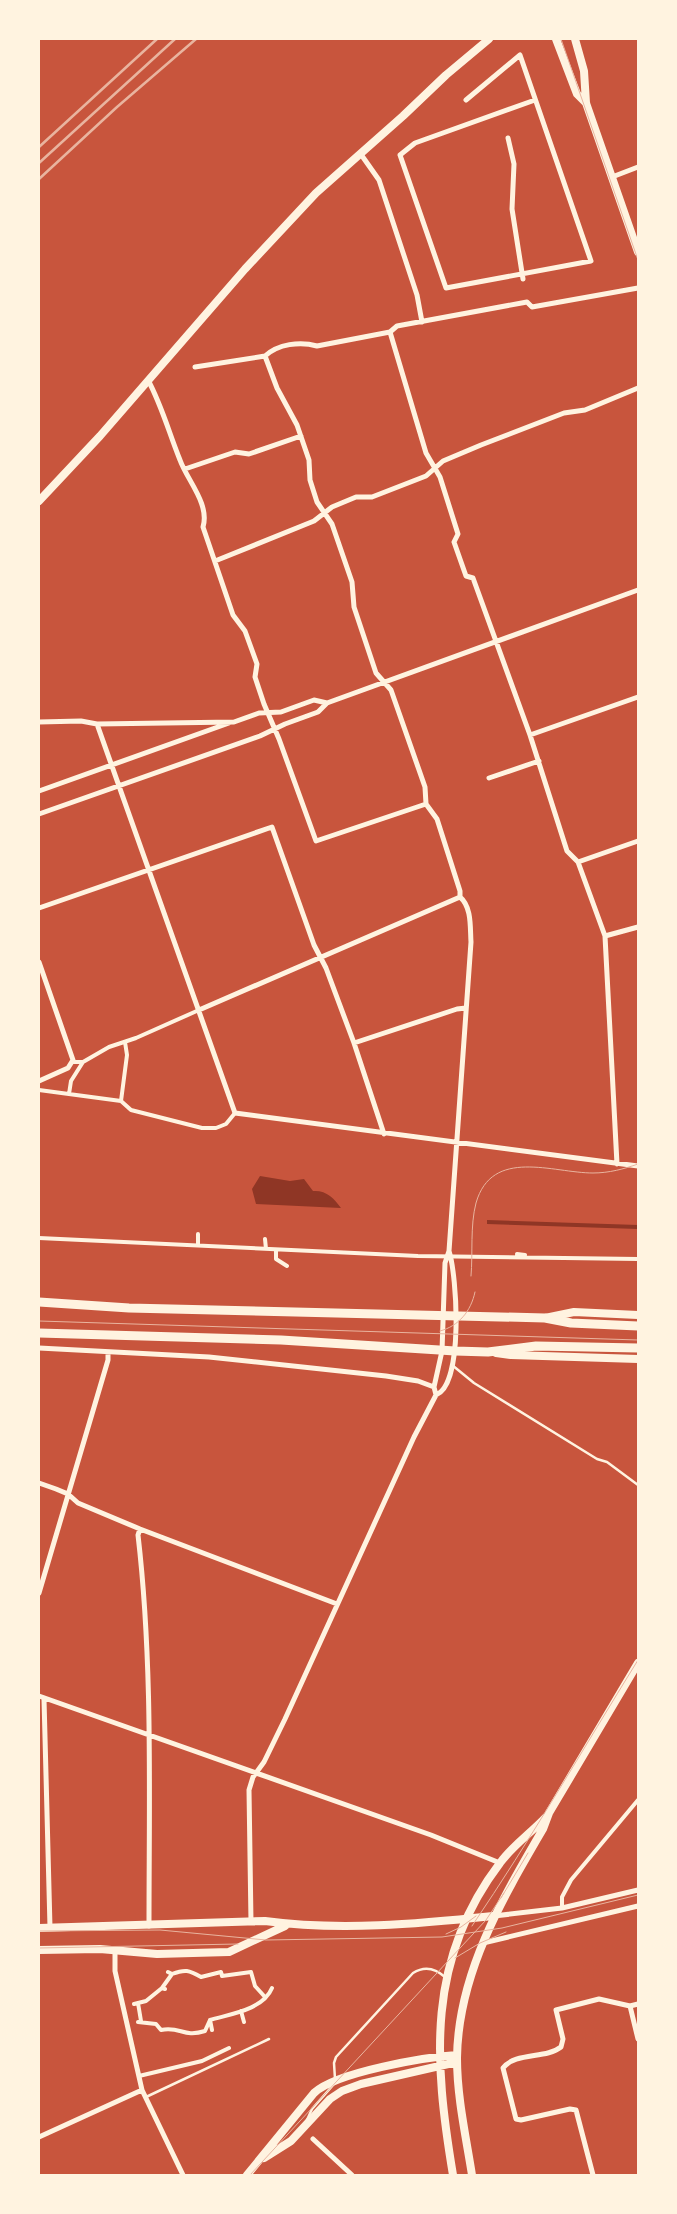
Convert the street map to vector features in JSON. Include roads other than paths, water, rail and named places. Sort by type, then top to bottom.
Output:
[{"type":"main road","points":[[39,501],[280,230],[360,152],[489,39]]},
{"type":"main road","points":[[556,39],[577,94],[586,103]]},
{"type":"main road","points":[[575,39],[584,70],[586,103],[638,252]]},
{"type":"main road","points":[[39,1302],[84,1303],[130,1308],[546,1318],[572,1323],[638,1326]]},
{"type":"main road","points":[[546,1318],[574,1312],[638,1315]]},
{"type":"main road","points":[[39,1333],[281,1340],[442,1351],[488,1352],[511,1356],[638,1359]]},
{"type":"main road","points":[[488,1352],[536,1346],[638,1348]]},
{"type":"main road","points":[[472,2175],[460,2094],[457,2058],[466,1992],[493,1916],[543,1829],[549,1813],[638,1663]]},
{"type":"main road","points":[[453,2175],[441,2097],[439,2056],[447,1979],[455,1947],[467,1920],[500,1863],[549,1813]]},
{"type":"main road","points":[[39,1928],[264,1921],[287,1925],[422,1923],[493,1916]]},
{"type":"main road","points":[[39,1950],[115,1950],[157,1954],[228,1952],[287,1925]]},
{"type":"main road","points":[[247,2175],[262,2160],[314,2093],[335,2079],[439,2056],[457,2058]]},
{"type":"main road","points":[[262,2160],[291,2141],[330,2099],[346,2089],[439,2066],[457,2058]]},
{"type":"street","points":[[466,100],[520,55],[591,261],[523,277],[446,288],[400,155],[415,143],[535,100]]},
{"type":"street","points":[[508,138],[514,164],[512,204],[523,277]]},
{"type":"street","points":[[360,152],[379,180],[417,296],[422,322]]},
{"type":"street","points":[[612,176],[638,167]]},
{"type":"street","points":[[195,368],[265,356],[274,348],[306,343],[316,346],[390,332],[398,326],[526,302],[532,307],[638,288]]},
{"type":"street","points":[[390,332],[426,453],[435,468],[458,534],[454,542],[466,576],[474,578],[530,734],[567,851],[578,862],[604,936],[617,1164]]},
{"type":"street","points":[[265,356],[276,388],[293,415],[301,436],[309,460],[312,488],[317,502],[332,524],[352,582],[354,607],[376,673],[391,690],[425,787],[426,804],[437,819],[460,890],[460,897]]},
{"type":"street","points":[[148,380],[158,398],[185,469],[192,480],[205,519],[202,527],[233,615],[245,631],[257,664],[255,677],[316,841],[426,804]]},
{"type":"street","points":[[214,561],[314,521],[332,507],[356,497],[372,498],[426,476],[442,461],[564,413],[585,410],[638,388]]},
{"type":"street","points":[[185,469],[235,452],[249,454],[301,436]]},
{"type":"street","points":[[39,814],[260,736],[318,712],[327,703],[638,590]]},
{"type":"street","points":[[530,734],[638,697]]},
{"type":"street","points":[[39,791],[234,722],[268,713],[281,712],[314,700],[327,703]]},
{"type":"street","points":[[39,722],[81,721],[97,724],[234,722]]},
{"type":"street","points":[[97,724],[235,1113]]},
{"type":"street","points":[[489,778],[539,761]]},
{"type":"street","points":[[39,908],[272,827],[354,1043],[384,1134]]},
{"type":"street","points":[[578,862],[638,841]]},
{"type":"street","points":[[69,1094],[71,1081],[83,1062],[109,1047],[125,1042],[460,897]]},
{"type":"street","points":[[436,1395],[434,1387],[442,1351],[445,1262],[449,1251],[470,927],[466,902],[460,897]]},
{"type":"street","points":[[604,936],[638,928]]},
{"type":"street","points":[[39,962],[73,1062]]},
{"type":"street","points":[[354,1043],[457,1009],[466,1008]]},
{"type":"street","points":[[121,1101],[127,1055],[125,1042]]},
{"type":"street","points":[[73,1062],[83,1062]]},
{"type":"street","points":[[39,1081],[68,1068],[73,1062]]},
{"type":"street","points":[[39,1090],[121,1101],[132,1110],[202,1128],[216,1128],[226,1124],[235,1113]]},
{"type":"street","points":[[235,1113],[638,1166]]},
{"type":"street","points":[[198,1234],[198,1246]]},
{"type":"street","points":[[39,1238],[418,1256],[512,1259],[530,1256]]},
{"type":"street","points":[[266,1239],[266,1249]]},
{"type":"street","points":[[276,1250],[276,1259],[287,1266]]},
{"type":"street","points":[[251,1922],[249,1790],[256,1772],[264,1762],[285,1719],[400,1465],[436,1395],[445,1388],[452,1365],[456,1316],[455,1279],[449,1251]]},
{"type":"street","points":[[517,1254],[530,1256],[638,1258]]},
{"type":"street","points":[[39,1348],[210,1356],[386,1376],[418,1381],[434,1387]]},
{"type":"street","points":[[39,1593],[108,1360],[108,1352]]},
{"type":"street","points":[[39,1483],[68,1494],[78,1503],[140,1529],[337,1604]]},
{"type":"street","points":[[140,1529],[138,1535],[145,1598],[149,1734],[149,1926]]},
{"type":"street","points":[[50,1928],[41,1698],[256,1772],[471,1850],[500,1863]]},
{"type":"street","points":[[562,1908],[562,1897],[571,1880],[638,1800]]},
{"type":"street","points":[[493,1916],[562,1908],[638,1890]]},
{"type":"street","points":[[483,1943],[638,1906]]},
{"type":"street","points":[[115,1950],[115,1971],[142,2090],[183,2175]]},
{"type":"street","points":[[265,1997],[256,1986],[252,1972],[222,1976],[221,1972],[201,1977],[189,1970],[183,1970],[170,1973],[164,1989],[146,2002],[136,2004],[140,2021],[156,2024],[161,2030],[172,2026],[191,2036],[204,2031],[211,2018],[250,2008],[265,1997],[272,1988]]},
{"type":"street","points":[[593,2175],[576,2110],[573,2108],[516,2120],[503,2068],[508,2063],[554,2051],[561,2047],[563,2039],[556,2010],[599,1999],[630,2006],[638,2004]]},
{"type":"street","points":[[630,2006],[638,2039]]},
{"type":"street","points":[[239,2011],[244,2022]]},
{"type":"street","points":[[211,2018],[212,2030]]},
{"type":"street","points":[[139,2076],[202,2061],[229,2048]]},
{"type":"street","points":[[39,2138],[142,2090]]},
{"type":"street","points":[[313,2139],[352,2175]]},
{"type":"street","points":[[328,2153],[333,2148]]},
{"type":"lane","points":[[452,1365],[474,1383],[597,1459],[607,1462],[638,1485]]},
{"type":"lane","points":[[305,2126],[312,2109],[334,2085],[334,2064],[340,2051],[412,1974],[421,1969],[431,1969],[438,1971],[447,1979]]},
{"type":"lane","points":[[145,2097],[269,2039]]},
{"type":"tram line","points":[[561,39],[638,260]]},
{"type":"tram line","points":[[471,1276],[472,1230],[476,1203],[484,1186],[495,1175],[510,1169],[526,1167],[599,1173],[638,1164]]},
{"type":"tram line","points":[[440,1331],[447,1329],[463,1317],[471,1305],[475,1292]]},
{"type":"tram line","points":[[39,1321],[638,1340]]},
{"type":"tram line","points":[[472,1926],[536,1827],[638,1660]]},
{"type":"tram line","points":[[501,1898],[528,1853]]},
{"type":"tram line","points":[[250,2175],[486,1920],[504,1893]]},
{"type":"tram line","points":[[39,1931],[160,1930],[266,1940],[442,1937],[502,1928],[638,1895]]},
{"type":"tram line","points":[[446,1934],[461,1927],[476,1916]]},
{"type":"tram line","points":[[455,1958],[480,1943],[506,1932]]},
{"type":"tram line","points":[[39,1948],[238,1944]]},
{"type":"railway","points":[[39,147],[157,39]]},
{"type":"railway","points":[[39,163],[175,39]]},
{"type":"railway","points":[[39,179],[117,107],[196,39]]}]
